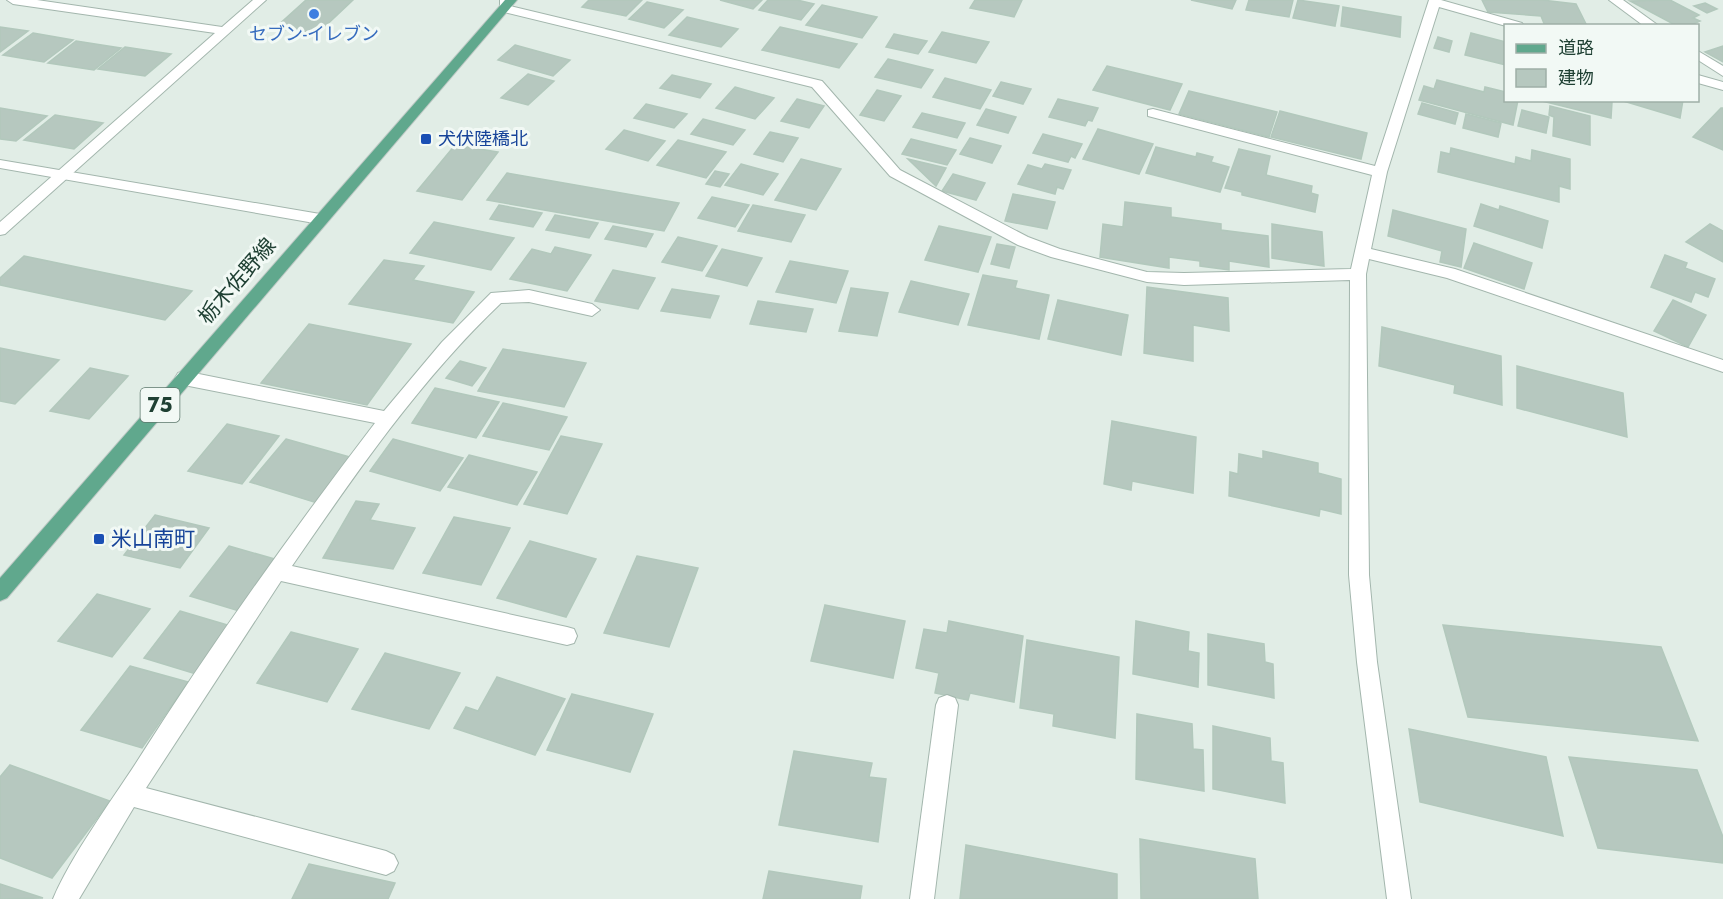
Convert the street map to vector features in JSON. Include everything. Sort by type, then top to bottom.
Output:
[{"type":"main road","name":"栃木佐野線","points":[[0,592],[509,2]]},
{"type":"street","points":[[13,0],[225,31]]},
{"type":"street","points":[[0,230],[260,0]]},
{"type":"street","points":[[1615,0],[1650,24]]},
{"type":"street","points":[[1399,899],[1367,662],[1359,575],[1358,274],[1380,172],[1434,1],[1511,24]]},
{"type":"street","points":[[509,2],[817,84],[895,173],[1023,241],[1056,253],[1147,277],[1184,279],[1358,274]]},
{"type":"street","points":[[1699,56],[1723,72]]},
{"type":"street","points":[[1699,79],[1723,86]]},
{"type":"street","points":[[1153,113],[1380,172]]},
{"type":"street","points":[[0,164],[320,219]]},
{"type":"street","points":[[1364,253],[1460,276],[1723,366]]},
{"type":"street","points":[[65,899],[127,794],[277,571],[386,418],[470,321],[497,297],[529,296],[592,310]]},
{"type":"street","points":[[184,378],[386,418]]},
{"type":"street","points":[[277,571],[567,636]]},
{"type":"street","points":[[922,899],[947,705]]},
{"type":"street","points":[[127,794],[386,863]]},
{"type":"building","name":"セブン-イレブン","points":[[306,0],[353,0],[317,34],[275,28]]},
{"type":"building","points":[[589,0],[642,0],[626,16],[582,7]]},
{"type":"building","points":[[720,0],[762,0],[753,9]]},
{"type":"building","points":[[768,0],[797,0],[814,4],[801,20],[759,10]]},
{"type":"building","points":[[975,0],[1022,0],[1014,17],[970,8]]},
{"type":"building","points":[[1191,0],[1236,0],[1232,9]]},
{"type":"building","points":[[1249,0],[1293,0],[1289,17],[1246,10]]},
{"type":"building","points":[[1298,0],[1339,6],[1335,26],[1293,18]]},
{"type":"building","points":[[1482,0],[1542,0],[1576,4],[1586,24],[1544,24],[1541,16],[1488,12]]},
{"type":"building","points":[[1670,0],[1699,15],[1693,18],[1700,21],[1693,24],[1673,24],[1630,1]]},
{"type":"building","points":[[647,2],[683,10],[664,28],[629,19]]},
{"type":"building","points":[[1705,3],[1717,9],[1707,13],[1694,6]]},
{"type":"building","points":[[822,5],[877,17],[862,38],[806,25]]},
{"type":"building","points":[[1343,7],[1401,17],[1400,37],[1341,26]]},
{"type":"building","points":[[687,17],[738,29],[721,47],[669,35]]},
{"type":"building","points":[[0,27],[28,31],[0,52]]},
{"type":"building","points":[[780,27],[857,44],[839,68],[762,50]]},
{"type":"building","points":[[942,32],[989,42],[976,63],[929,52]]},
{"type":"building","points":[[33,33],[73,40],[44,62],[3,55]]},
{"type":"building","points":[[1471,33],[1504,41],[1504,65],[1465,55]]},
{"type":"building","points":[[894,34],[927,41],[918,54],[886,47]]},
{"type":"building","points":[[1438,37],[1452,41],[1449,52],[1434,48]]},
{"type":"building","points":[[76,41],[121,48],[94,70],[48,63]]},
{"type":"building","points":[[515,45],[570,60],[553,76],[498,60]]},
{"type":"building","points":[[1723,46],[1723,62],[1705,52]]},
{"type":"building","points":[[125,47],[171,54],[145,76],[98,69]]},
{"type":"building","points":[[888,59],[933,70],[921,88],[875,77]]},
{"type":"building","points":[[1107,66],[1182,84],[1170,110],[1093,90]]},
{"type":"building","points":[[528,74],[554,81],[528,105],[501,98]]},
{"type":"building","points":[[672,75],[711,84],[700,98],[660,88]]},
{"type":"building","points":[[945,78],[991,90],[980,109],[933,97]]},
{"type":"building","points":[[1437,80],[1484,92],[1485,87],[1504,92],[1504,102],[1518,102],[1513,125],[1419,100],[1424,86],[1434,89]]},
{"type":"building","points":[[1001,82],[1031,89],[1023,104],[993,96]]},
{"type":"building","points":[[735,87],[774,98],[755,119],[716,108]]},
{"type":"building","points":[[877,90],[901,96],[884,121],[860,115]]},
{"type":"building","points":[[1189,91],[1277,112],[1269,137],[1179,114]]},
{"type":"building","points":[[797,99],[824,106],[809,128],[781,121]]},
{"type":"building","points":[[1058,99],[1098,108],[1092,121],[1088,120],[1085,126],[1049,117]]},
{"type":"building","points":[[1546,102],[1612,102],[1611,118]]},
{"type":"building","points":[[1627,102],[1683,102],[1680,118]]},
{"type":"building","points":[[1422,103],[1458,113],[1455,124],[1418,114]]},
{"type":"building","points":[[646,104],[687,114],[674,128],[634,118]]},
{"type":"building","points":[[1550,106],[1590,116],[1590,145],[1553,136],[1554,117],[1549,115]]},
{"type":"building","points":[[0,108],[47,116],[16,141],[0,139]]},
{"type":"building","points":[[1723,108],[1723,150],[1693,137]]},
{"type":"building","points":[[986,109],[1016,117],[1008,133],[977,125]]},
{"type":"building","points":[[1522,110],[1549,117],[1546,133],[1518,126]]},
{"type":"building","points":[[1280,111],[1367,133],[1361,159],[1271,137]]},
{"type":"building","points":[[922,113],[965,123],[957,138],[913,127]]},
{"type":"building","points":[[1466,114],[1501,123],[1498,137],[1463,128]]},
{"type":"building","points":[[55,115],[103,123],[74,149],[24,140]]},
{"type":"building","points":[[703,119],[745,130],[733,145],[691,134]]},
{"type":"building","points":[[1098,129],[1153,144],[1139,174],[1083,159]]},
{"type":"building","points":[[624,130],[665,141],[648,161],[606,149]]},
{"type":"building","points":[[770,132],[798,138],[783,162],[754,154]]},
{"type":"building","points":[[1043,134],[1082,144],[1075,158],[1071,156],[1068,162],[1033,153]]},
{"type":"building","points":[[970,138],[1001,146],[992,163],[960,154]]},
{"type":"building","points":[[911,139],[956,150],[947,165],[902,154]]},
{"type":"building","points":[[678,140],[726,152],[706,178],[657,165]]},
{"type":"building","points":[[455,145],[498,152],[462,200],[417,191]]},
{"type":"building","points":[[1156,147],[1196,157],[1197,153],[1213,157],[1211,162],[1229,167],[1220,192],[1146,173]]},
{"type":"building","points":[[1451,148],[1515,164],[1516,157],[1531,161],[1532,150],[1570,159],[1570,189],[1559,186],[1559,202],[1438,172],[1441,152],[1450,154]]},
{"type":"building","points":[[1239,149],[1270,156],[1266,175],[1312,186],[1311,193],[1318,195],[1315,212],[1242,195],[1242,192],[1225,188]]},
{"type":"building","points":[[801,159],[841,169],[816,210],[775,200]]},
{"type":"building","points":[[908,159],[946,168],[936,186]]},
{"type":"building","points":[[741,164],[778,174],[763,195],[725,185]]},
{"type":"building","points":[[1045,164],[1071,170],[1063,189],[1057,187],[1055,194],[1018,184],[1028,165],[1042,169]]},
{"type":"building","points":[[715,171],[729,174],[720,187],[706,184]]},
{"type":"building","points":[[507,173],[679,203],[664,231],[487,200]]},
{"type":"building","points":[[953,174],[985,183],[976,200],[942,191]]},
{"type":"building","points":[[1013,194],[1055,202],[1047,229],[1005,221]]},
{"type":"building","points":[[712,197],[749,205],[735,227],[698,218]]},
{"type":"building","points":[[1125,202],[1171,208],[1171,217],[1221,224],[1221,230],[1268,236],[1269,267],[1229,261],[1229,270],[1200,266],[1200,261],[1169,257],[1169,268],[1100,257],[1103,224],[1123,227]]},
{"type":"building","points":[[1481,204],[1499,210],[1500,206],[1548,221],[1542,248],[1474,226]]},
{"type":"building","points":[[499,205],[542,213],[533,227],[490,219]]},
{"type":"building","points":[[753,205],[805,215],[791,242],[738,231]]},
{"type":"building","points":[[1393,210],[1466,229],[1461,267],[1440,262],[1442,251],[1388,236]]},
{"type":"building","points":[[555,215],[598,223],[589,238],[546,230]]},
{"type":"building","points":[[434,222],[514,238],[491,270],[410,253]]},
{"type":"building","points":[[1272,224],[1322,232],[1324,266],[1272,258]]},
{"type":"building","points":[[1710,224],[1723,231],[1723,262],[1686,242]]},
{"type":"building","points":[[613,226],[653,234],[646,247],[605,239]]},
{"type":"building","points":[[939,226],[991,237],[978,272],[925,260]]},
{"type":"building","points":[[678,237],[717,246],[702,271],[662,262]]},
{"type":"building","points":[[1474,243],[1532,263],[1524,289],[1464,268]]},
{"type":"building","points":[[997,244],[1015,247],[1009,268],[991,264]]},
{"type":"building","points":[[555,247],[591,255],[567,291],[510,279],[532,249],[551,254]]},
{"type":"building","points":[[722,249],[762,258],[747,286],[706,276]]},
{"type":"building","points":[[1665,255],[1687,263],[1685,268],[1715,279],[1708,297],[1695,292],[1691,302],[1651,287]]},
{"type":"building","points":[[24,256],[192,291],[165,320],[0,285],[0,278]]},
{"type":"building","points":[[384,260],[424,266],[413,280],[474,292],[453,323],[349,304]]},
{"type":"building","points":[[790,261],[848,271],[836,303],[776,292]]},
{"type":"building","points":[[613,270],[655,278],[638,309],[595,301]]},
{"type":"building","points":[[983,275],[1017,281],[1015,288],[1049,295],[1039,339],[968,325]]},
{"type":"building","points":[[911,281],[969,294],[958,325],[899,312]]},
{"type":"building","points":[[1147,287],[1228,298],[1229,331],[1193,325],[1193,361],[1144,353]]},
{"type":"building","points":[[851,288],[888,293],[877,336],[839,331]]},
{"type":"building","points":[[672,289],[719,296],[710,318],[661,311]]},
{"type":"building","points":[[1058,300],[1128,315],[1121,355],[1048,339]]},
{"type":"building","points":[[1673,300],[1706,315],[1688,347],[1654,331]]},
{"type":"building","points":[[758,301],[813,309],[806,332],[750,324]]},
{"type":"building","points":[[309,324],[411,344],[367,405],[261,383]]},
{"type":"building","points":[[1382,327],[1501,356],[1502,405],[1454,393],[1455,385],[1379,366]]},
{"type":"building","points":[[0,348],[59,360],[15,404],[0,401]]},
{"type":"building","points":[[503,349],[586,363],[564,407],[478,391]]},
{"type":"building","points":[[460,361],[486,368],[472,386],[446,378]]},
{"type":"building","points":[[1517,366],[1623,393],[1627,437],[1517,408]]},
{"type":"building","points":[[90,368],[128,376],[89,419],[50,411]]},
{"type":"building","points":[[435,388],[499,402],[476,438],[412,423]]},
{"type":"building","points":[[503,403],[567,417],[549,450],[483,436]]},
{"type":"building","points":[[1112,421],[1196,437],[1193,493],[1132,481],[1131,490],[1104,484]]},
{"type":"building","points":[[227,424],[279,436],[242,484],[188,471]]},
{"type":"building","points":[[561,436],[602,444],[567,514],[524,504]]},
{"type":"building","points":[[286,439],[353,458],[317,503],[250,482]]},
{"type":"building","points":[[393,439],[463,458],[440,491],[370,471]]},
{"type":"building","points":[[1263,451],[1318,463],[1318,473],[1341,479],[1341,514],[1320,509],[1319,516],[1229,496],[1230,472],[1238,474],[1239,454],[1263,459]]},
{"type":"building","points":[[469,455],[537,472],[517,505],[448,487]]},
{"type":"building","points":[[356,501],[379,504],[370,520],[415,528],[393,569],[323,558]]},
{"type":"building","points":[[155,515],[209,528],[180,568],[124,555]]},
{"type":"building","points":[[454,517],[510,528],[481,585],[423,573]]},
{"type":"building","points":[[530,541],[596,559],[566,617],[497,598]]},
{"type":"building","points":[[229,546],[278,560],[239,611],[190,596]]},
{"type":"building","points":[[637,556],[698,568],[669,647],[604,633]]},
{"type":"building","points":[[97,594],[150,609],[112,657],[58,641]]},
{"type":"building","points":[[825,605],[905,621],[893,678],[811,661]]},
{"type":"building","points":[[180,611],[234,627],[199,675],[144,658]]},
{"type":"building","points":[[949,621],[1023,636],[1014,702],[970,693],[968,700],[935,693],[939,673],[916,668],[924,629],[947,633]]},
{"type":"building","points":[[1136,621],[1189,632],[1188,651],[1199,653],[1198,687],[1133,674]]},
{"type":"building","points":[[1443,625],[1661,647],[1698,741],[1468,717]]},
{"type":"building","points":[[291,632],[358,649],[327,702],[257,683]]},
{"type":"building","points":[[1208,634],[1264,644],[1265,662],[1273,664],[1274,698],[1208,685]]},
{"type":"building","points":[[1027,640],[1119,657],[1115,738],[1053,726],[1054,714],[1020,708]]},
{"type":"building","points":[[385,653],[460,673],[429,729],[352,709]]},
{"type":"building","points":[[130,666],[188,682],[142,748],[81,730]]},
{"type":"building","points":[[497,677],[565,699],[535,755],[454,728],[466,707],[478,711]]},
{"type":"building","points":[[572,694],[653,714],[630,772],[547,750]]},
{"type":"building","points":[[1137,714],[1192,724],[1193,749],[1203,750],[1204,791],[1136,779]]},
{"type":"building","points":[[1213,726],[1270,738],[1271,761],[1283,763],[1285,803],[1213,789]]},
{"type":"building","points":[[1409,729],[1546,757],[1563,836],[1420,802]]},
{"type":"building","points":[[794,751],[872,763],[869,777],[886,779],[878,842],[779,825]]},
{"type":"building","points":[[1569,757],[1697,770],[1723,837],[1723,863],[1598,848]]},
{"type":"building","points":[[10,765],[110,801],[52,878],[0,858],[0,777]]},
{"type":"building","points":[[1140,839],[1255,859],[1258,899],[1141,899]]},
{"type":"building","points":[[966,845],[1117,874],[1117,899],[960,899]]},
{"type":"building","points":[[309,864],[395,883],[388,899],[292,899]]},
{"type":"building","points":[[769,871],[862,886],[860,899],[763,899]]},
{"type":"building","points":[[0,884],[43,898],[0,899]]},
{"type":"place","name":"セブン-イレブン","points":[[314,14]]},
{"type":"place","name":"犬伏陸橋北","points":[[426,139]]},
{"type":"place","name":"米山南町","points":[[99,539]]}]
